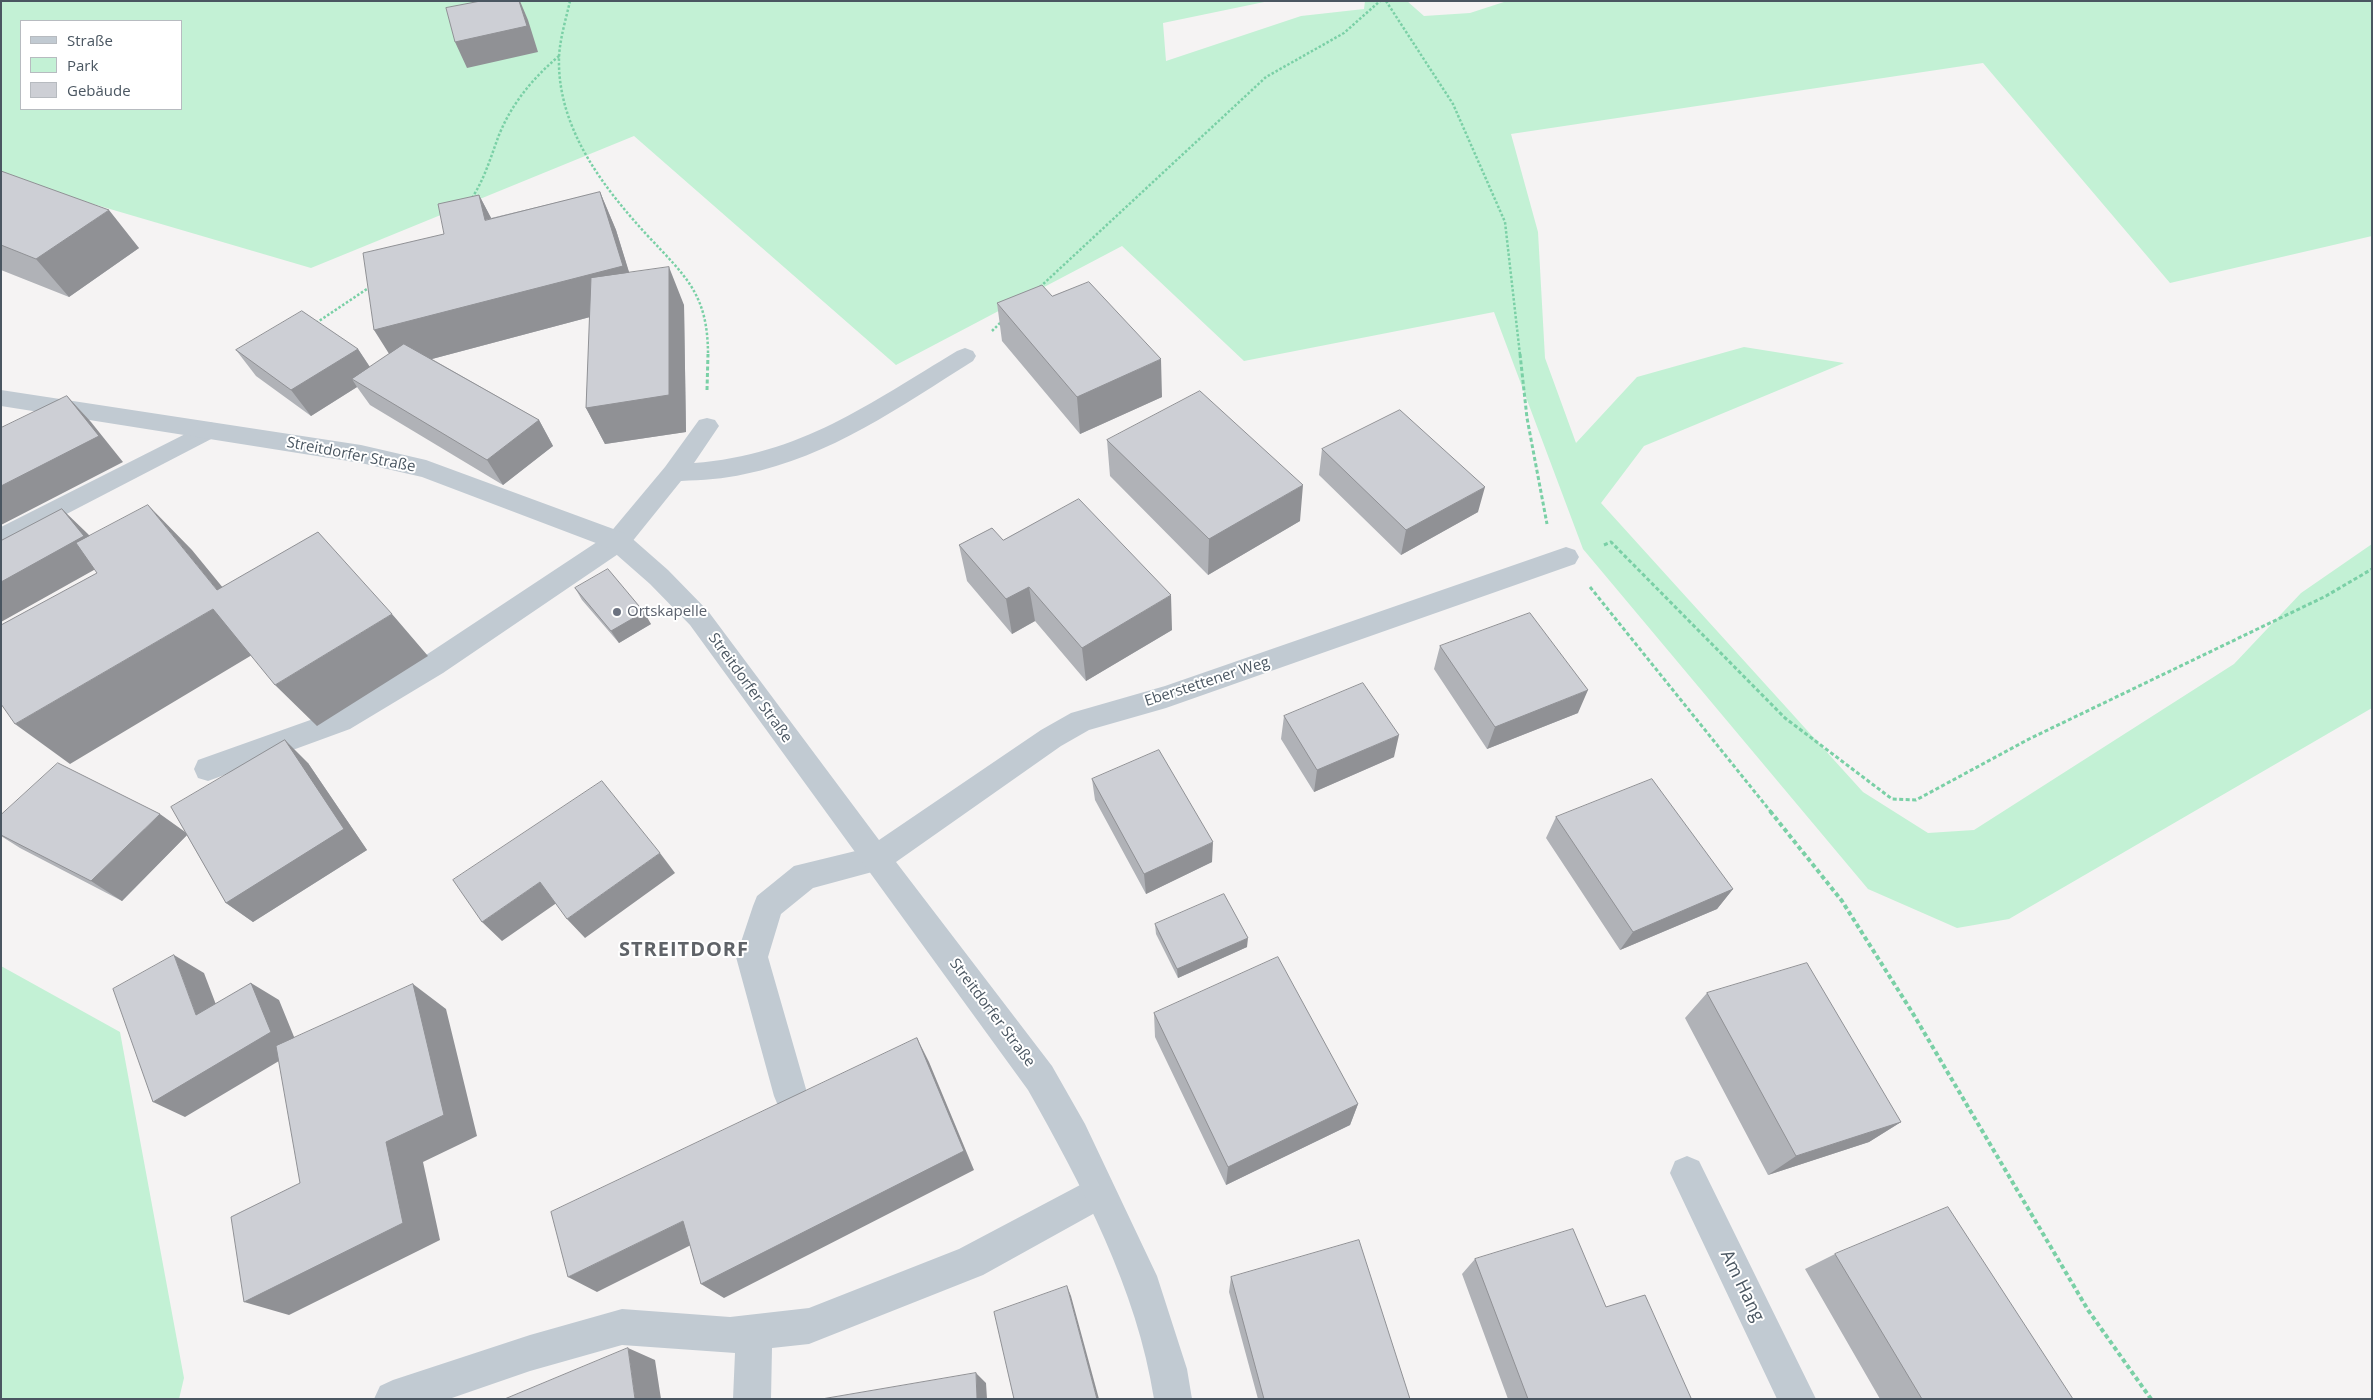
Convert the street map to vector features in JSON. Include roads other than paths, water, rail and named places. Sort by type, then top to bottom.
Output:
[{"type":"street","points":[[674,473],[714,470],[756,463],[807,446],[848,427],[965,356]]},
{"type":"street","name":"Streitdorfer Straße","points":[[1,398],[361,454],[426,469],[618,541],[660,576],[699,618],[1040,1078],[1073,1136],[1139,1276],[1168,1369],[1173,1399]]},
{"type":"street","points":[[208,769],[340,721],[433,665],[618,541],[674,473],[707,426]]},
{"type":"street","points":[[1,539],[209,430]]},
{"type":"street","name":"Eberstettener Weg","points":[[876,859],[1052,738],[1081,721],[1166,697],[1566,557]]},
{"type":"street","points":[[791,1096],[752,957],[768,906],[805,876],[876,859]]},
{"type":"street","name":"Am Hang","points":[[1687,1173],[1797,1399]]},
{"type":"street","points":[[392,1399],[530,1353],[622,1327],[730,1335],[809,1326],[970,1262],[1099,1192]]},
{"type":"street","points":[[752,1399],[754,1333]]},
{"type":"place","name":"Ortskapelle","points":[[617,612]]},
{"type":"district","name":"STREITDORF","points":[[684,950]]}]
